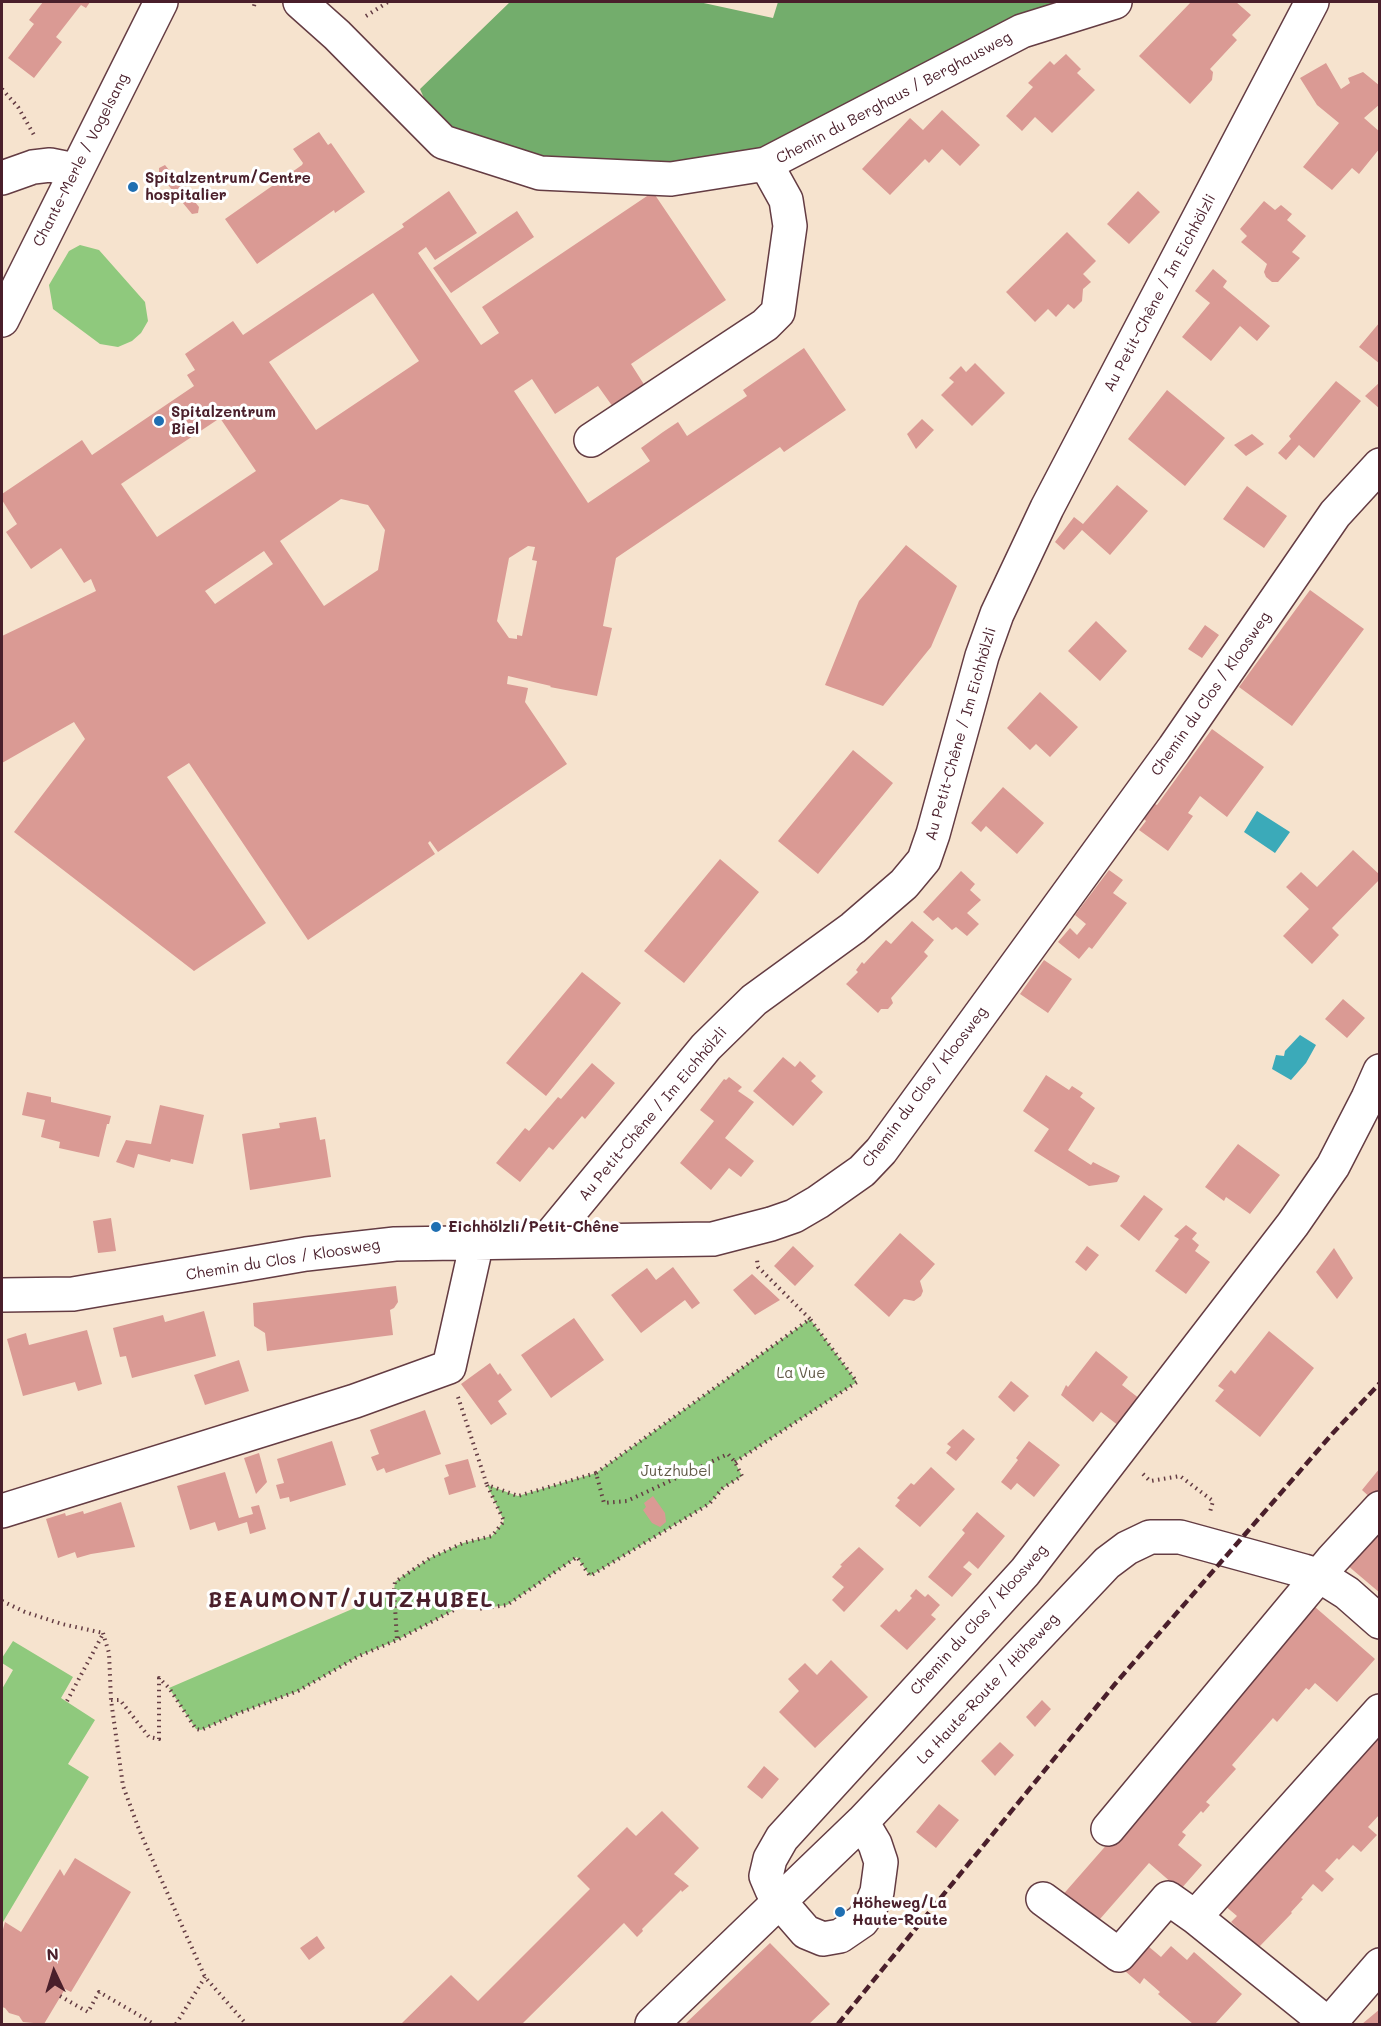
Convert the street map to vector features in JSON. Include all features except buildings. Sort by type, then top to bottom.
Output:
[{"type":"street","name":"Chante-Merle / Vogelsang","points":[[2,320],[161,2]]},
{"type":"street","name":"Chemin du Berghaus / Berghausweg","points":[[300,2],[337,35],[443,142],[540,173],[670,179],[766,164],[1022,31],[1115,2]]},
{"type":"street","name":"Au Petit-Chêne / Im Eichhölzli","points":[[546,1241],[706,1047],[754,1000],[853,928],[904,884],[924,860],[982,656],[997,614],[1052,498],[1312,2]]},
{"type":"street","points":[[591,440],[765,325],[778,312],[790,226],[786,200],[766,164]]},
{"type":"street","points":[[2,178],[33,167],[50,165],[75,170]]},
{"type":"street","name":"Chemin du Clos / Kloosweg","points":[[2,1295],[73,1294],[348,1247],[477,1242],[713,1239],[753,1230],[794,1216],[818,1202],[862,1171],[881,1151],[1174,748],[1335,514],[1380,465]]},
{"type":"street","name":"Chemin du Clos / Kloosweg","points":[[862,1822],[875,1844],[881,1862],[877,1892],[869,1911],[862,1921],[840,1936],[823,1938],[806,1932],[780,1902],[766,1876],[770,1859],[782,1838],[1032,1563],[1293,1224],[1333,1166],[1380,1071]]},
{"type":"street","points":[[2,1511],[355,1401],[449,1367],[477,1242]]},
{"type":"street","points":[[1108,1829],[1320,1576],[1380,1508]]},
{"type":"street","name":"La Haute-Route / Höheweg","points":[[652,2025],[862,1822],[1107,1563],[1127,1548],[1150,1537],[1180,1537],[1320,1576],[1347,1593],[1380,1622]]},
{"type":"street","points":[[1195,1917],[1380,1710]]},
{"type":"street","points":[[1043,1899],[1119,1955],[1168,1898],[1195,1917],[1329,2025],[1380,1965]]},
{"type":"path","points":[[2,89],[18,107],[24,118]]},
{"type":"path","points":[[735,1462],[856,1382],[810,1319],[758,1267],[753,1230]]},
{"type":"path","points":[[487,1485],[518,1496],[596,1473],[810,1319]]},
{"type":"path","points":[[397,1640],[395,1582],[430,1558],[463,1543],[492,1536],[504,1521],[487,1485],[449,1367]]},
{"type":"path","points":[[111,1700],[120,1700],[149,1737],[159,1739],[159,1678],[169,1688],[196,1729],[201,1730],[298,1691],[359,1656],[397,1640],[473,1600],[478,1609],[507,1605],[577,1557],[590,1576],[710,1504],[723,1488],[742,1476],[728,1454],[627,1501],[604,1503],[596,1473]]},
{"type":"path","points":[[1143,1474],[1150,1481],[1180,1476],[1213,1501],[1211,1512],[1200,1510]]},
{"type":"path","points":[[2,1601],[53,1621],[103,1633]]},
{"type":"path","points":[[103,1633],[109,1653],[111,1700],[123,1786],[140,1832],[205,1977],[246,2025]]},
{"type":"path","points":[[67,1701],[103,1633]]},
{"type":"path","points":[[176,2025],[205,1977]]},
{"type":"path","points":[[60,1996],[88,2012],[99,1992],[154,2025]]},
{"type":"green space","points":[[510,2],[699,2],[773,18],[778,2],[1115,2],[766,164],[671,179],[443,142],[420,89]]},
{"type":"green space","points":[[80,245],[99,250],[145,302],[148,321],[141,333],[132,341],[118,347],[100,344],[53,309],[49,285],[69,251]]},
{"type":"green space","name":"Jutzhubel","points":[[810,1319],[857,1382],[735,1462],[742,1476],[723,1488],[709,1504],[590,1576],[577,1557],[507,1605],[478,1609],[473,1600],[397,1640],[359,1656],[298,1691],[201,1730],[196,1729],[169,1688],[394,1591],[395,1582],[430,1558],[463,1543],[492,1536],[504,1521],[487,1485],[518,1496],[596,1473]]},
{"type":"green space","points":[[13,1641],[73,1677],[61,1698],[95,1720],[68,1764],[89,1777],[3,1922],[2,1689],[13,1670],[2,1663],[2,1658]]},
{"type":"water","points":[[1257,811],[1290,832],[1275,853],[1244,832]]},
{"type":"water","points":[[1300,1035],[1316,1045],[1306,1063],[1291,1080],[1272,1069],[1276,1055],[1284,1056],[1285,1051]]},
{"type":"railway","points":[[838,2024],[1115,1684],[1333,1433],[1380,1383]]},
{"type":"place","name":"Spitalzentrum/Centre hospitalier","points":[[133,187]]},
{"type":"place","name":"Spitalzentrum Biel","points":[[159,421]]},
{"type":"place","name":"Eichhölzli/Petit-Chêne","points":[[436,1227]]},
{"type":"place","name":"Höheweg/La Haute-Route","points":[[840,1912]]},
{"type":"district","name":"BEAUMONT/JUTZHUBEL","points":[[351,1601]]},
{"type":"park label","name":"La Vue","points":[[801,1373]]}]
